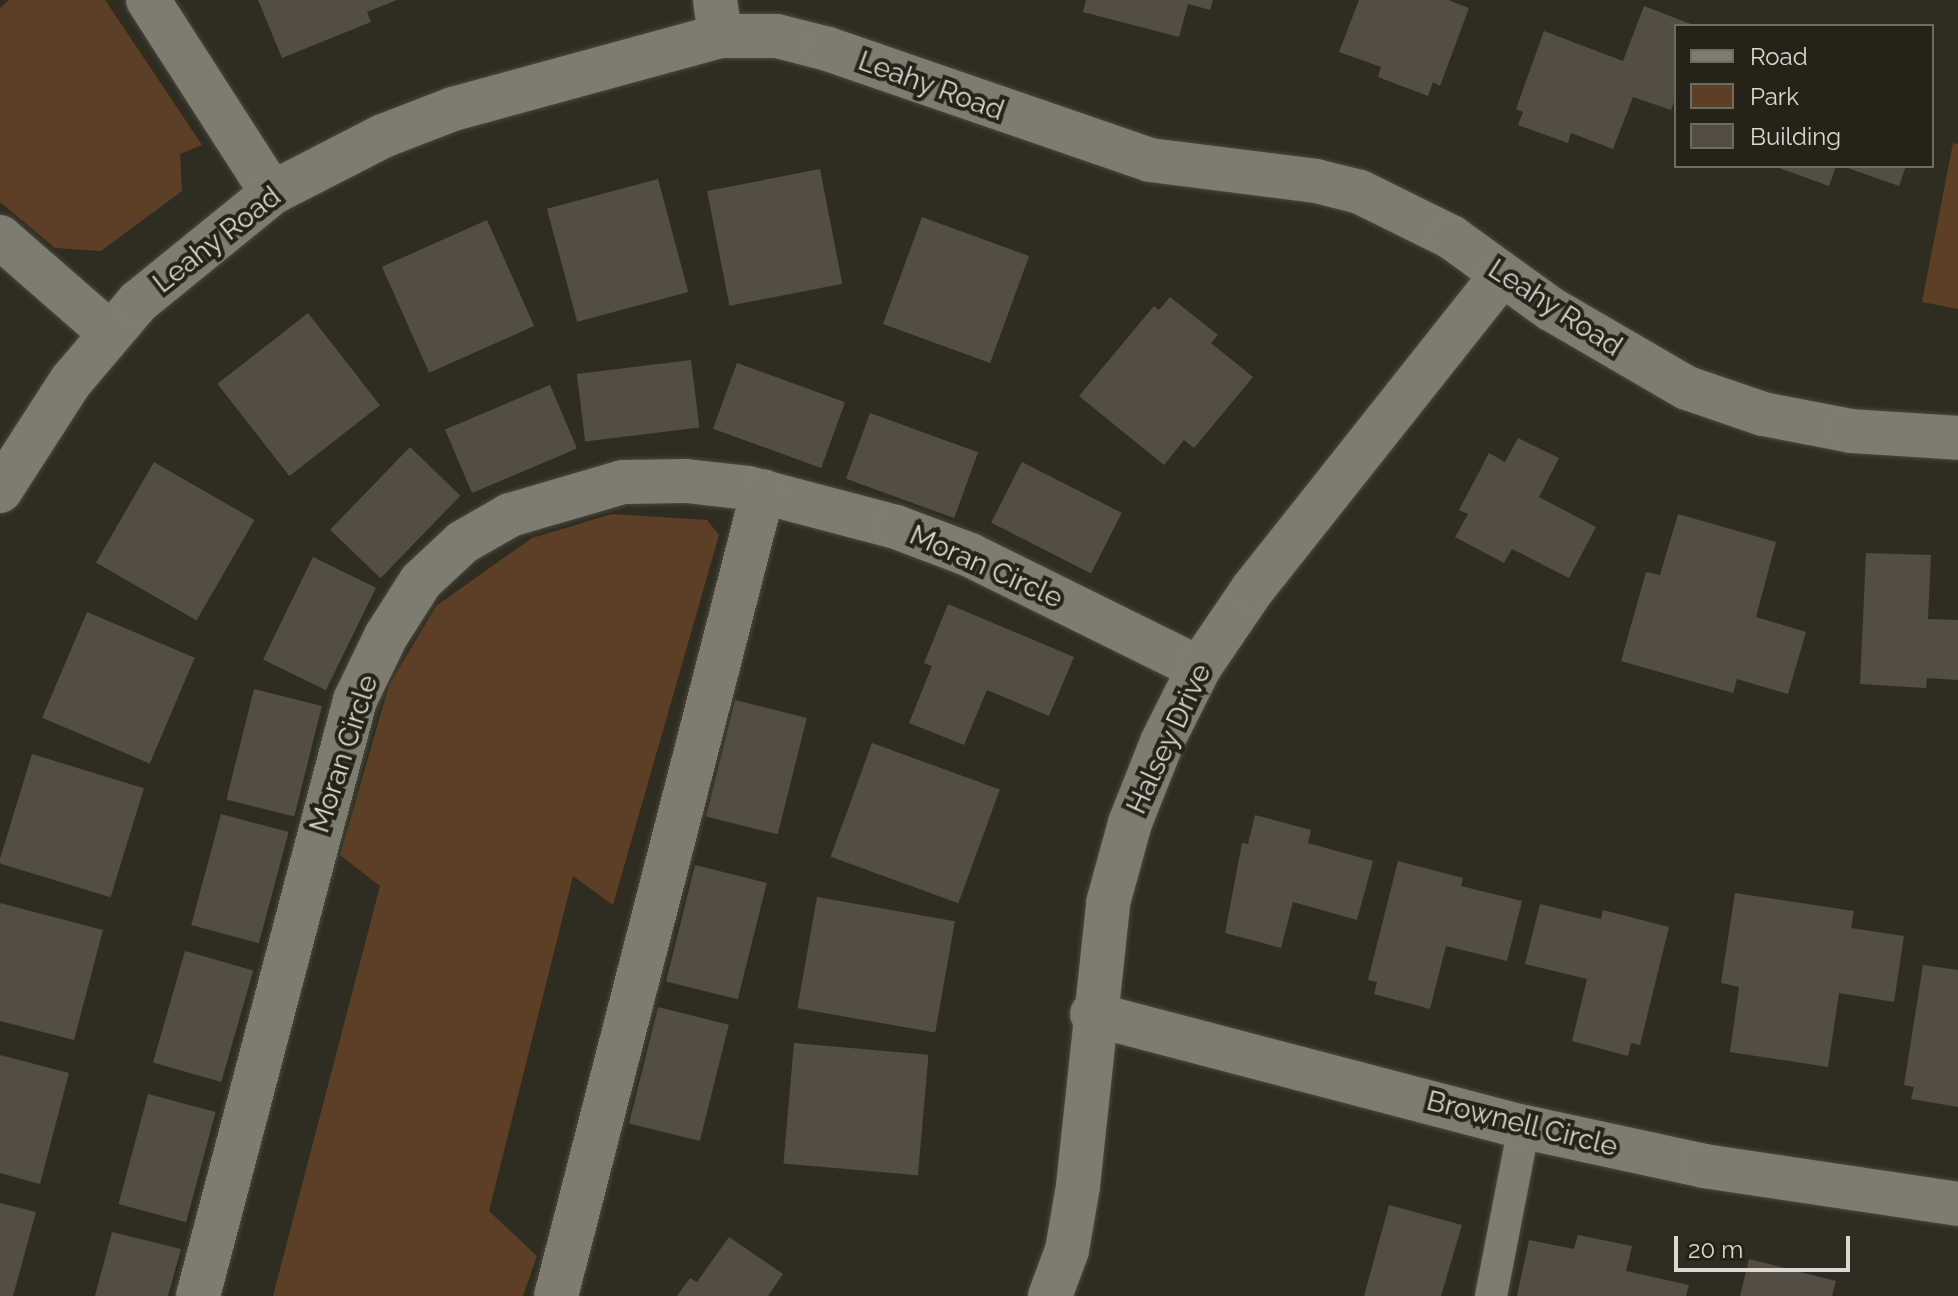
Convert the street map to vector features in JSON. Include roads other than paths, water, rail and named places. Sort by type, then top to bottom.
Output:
[{"type":"street","points":[[148,0],[272,193]]},
{"type":"street","name":"Leahy Road","points":[[0,491],[37,429],[110,333],[198,248],[272,193],[383,136],[718,18],[828,49],[1150,160],[1316,181],[1360,192],[1451,237],[1502,275],[1687,388],[1763,414],[1821,425],[1958,438]]},
{"type":"street","points":[[0,237],[110,333]]},
{"type":"street","name":"Halsey Drive","points":[[1050,1296],[1067,1250],[1078,1186],[1092,1014],[1108,903],[1130,823],[1199,668],[1300,527],[1502,275]]},
{"type":"street","name":"Moran Circle","points":[[198,1296],[355,700],[386,636],[421,581],[463,542],[498,521],[572,493],[623,482],[686,481],[763,491],[896,527],[970,555],[1199,668]]},
{"type":"street","points":[[556,1296],[763,491]]},
{"type":"street","name":"Brownell Circle","points":[[1092,1014],[1524,1127],[1718,1169],[1958,1204]]},
{"type":"lane","points":[[1491,1296],[1524,1127]]}]
